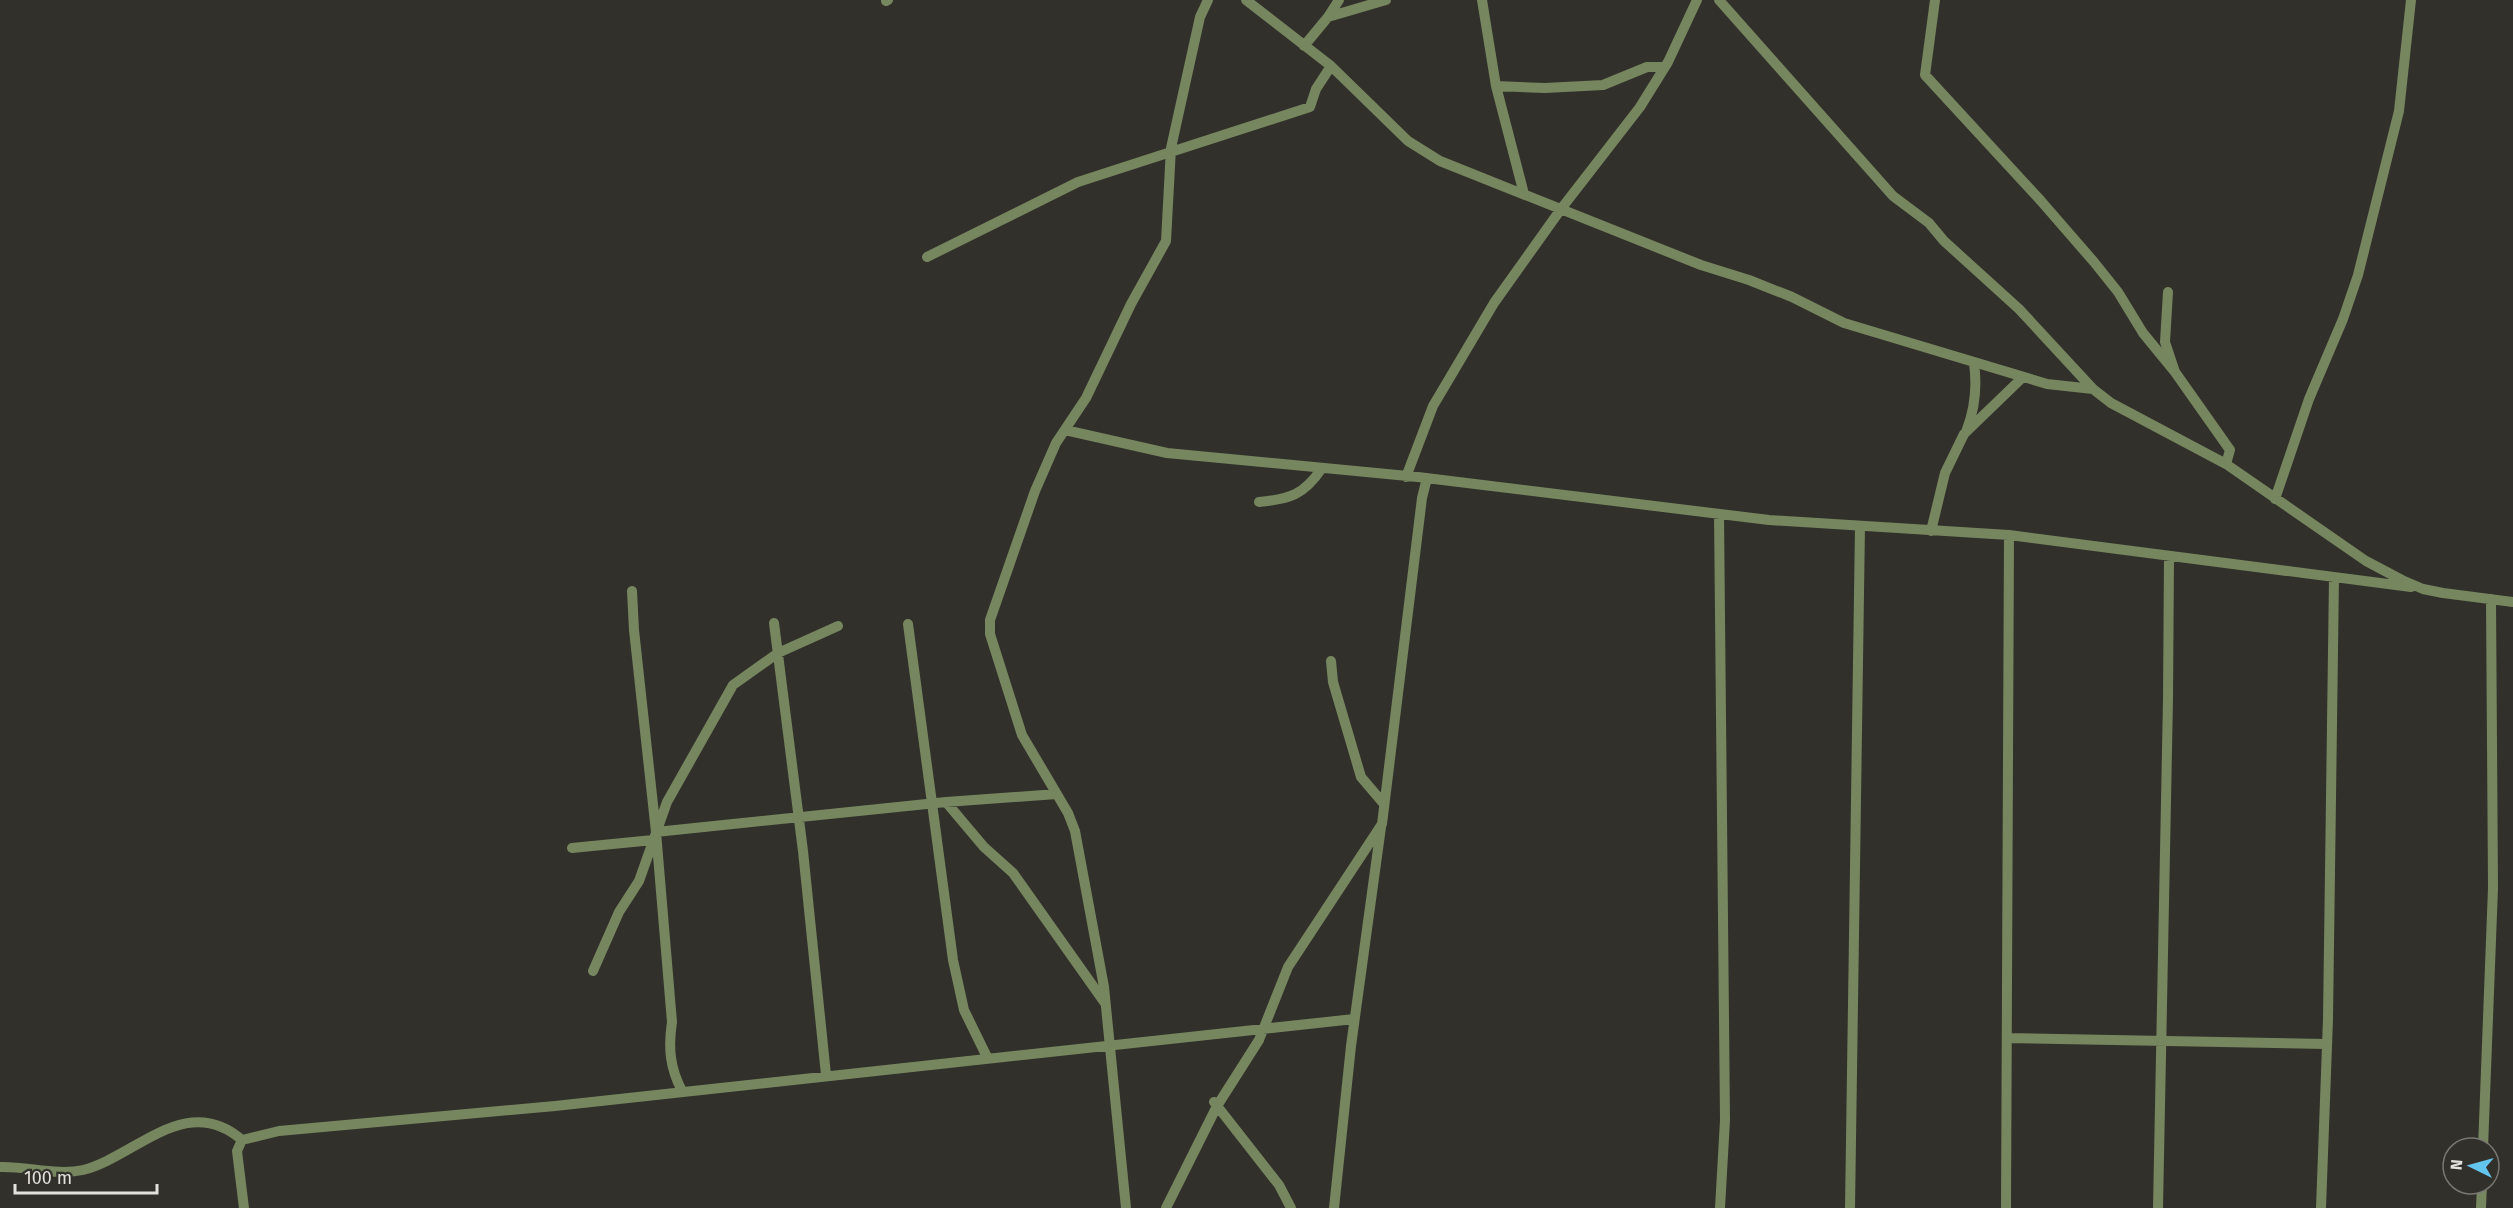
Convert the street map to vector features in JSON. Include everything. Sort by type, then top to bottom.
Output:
[{"type":"street","points":[[1126,1208],[1106,1004],[1075,831],[1022,735],[990,627],[1035,491],[1056,443],[1086,398],[1131,304],[1166,241],[1171,152],[1188,66],[1200,17],[1208,0]]},
{"type":"street","points":[[1246,0],[1331,66],[1408,141],[1423,152],[1701,265],[1749,280],[1844,323],[2047,384],[2093,389]]},
{"type":"street","points":[[1304,46],[1339,0]]},
{"type":"street","points":[[1328,17],[1386,0]]},
{"type":"street","points":[[1482,0],[1496,86],[1524,194]]},
{"type":"street","points":[[1406,477],[1433,406],[1494,303],[1560,209],[1640,107],[1665,67],[1697,0]]},
{"type":"street","points":[[1719,0],[1893,196],[1929,223],[1944,241],[2012,302],[2093,389],[2111,403],[2226,464],[2366,561],[2423,589]]},
{"type":"street","points":[[1935,0],[1925,75],[2041,201],[2118,292],[2143,333],[2175,372],[2230,450],[2226,464]]},
{"type":"street","points":[[2275,499],[2309,399],[2343,319],[2358,275],[2399,111],[2411,0]]},
{"type":"street","points":[[927,257],[1078,182],[1310,107],[1316,89],[1331,66]]},
{"type":"street","points":[[1496,86],[1545,88],[1603,85],[1647,67],[1665,67]]},
{"type":"street","points":[[2168,292],[2165,342],[2175,372]]},
{"type":"street","points":[[1931,531],[1946,473],[1972,416],[1975,393],[1974,363]]},
{"type":"street","points":[[1964,434],[2023,377]]},
{"type":"street","points":[[1065,430],[1167,453],[1427,478],[1768,520],[2009,535],[2513,602]]},
{"type":"street","points":[[1259,502],[1284,500],[1299,493],[1312,483],[1322,468]]},
{"type":"street","points":[[1334,1208],[1354,1019],[1382,824],[1422,498],[1427,478]]},
{"type":"street","points":[[1719,514],[1725,1120],[1720,1208]]},
{"type":"street","points":[[1850,1208],[1860,526]]},
{"type":"street","points":[[2006,1208],[2009,535]]},
{"type":"street","points":[[2158,1208],[2169,556]]},
{"type":"street","points":[[2321,1208],[2329,984],[2334,577]]},
{"type":"street","points":[[633,591],[634,630],[672,1022],[668,1048],[675,1077],[682,1091]]},
{"type":"street","points":[[2483,1136],[2493,888],[2492,599]]},
{"type":"street","points":[[774,623],[799,818],[826,1075]]},
{"type":"street","points":[[908,624],[953,960],[964,1010],[987,1057]]},
{"type":"street","points":[[593,971],[619,912],[639,880],[667,802],[733,685],[778,653],[838,626]]},
{"type":"street","points":[[1331,661],[1333,682],[1361,777],[1384,804]]},
{"type":"street","points":[[572,848],[932,803],[1057,795]]},
{"type":"street","points":[[946,802],[984,847],[1013,873],[1106,1004]]},
{"type":"street","points":[[1166,1208],[1215,1103],[1263,1030],[1288,967],[1382,824]]},
{"type":"street","points":[[242,1140],[279,1131],[555,1106],[987,1057],[1354,1019]]},
{"type":"street","points":[[2008,1038],[2161,1039],[2326,1044]]},
{"type":"street","points":[[1215,1103],[1280,1185],[1291,1208]]},
{"type":"street","points":[[0,1167],[80,1170],[104,1163],[163,1130],[186,1122],[230,1129],[242,1140]]},
{"type":"street","points":[[242,1140],[237,1151],[243,1208]]}]
